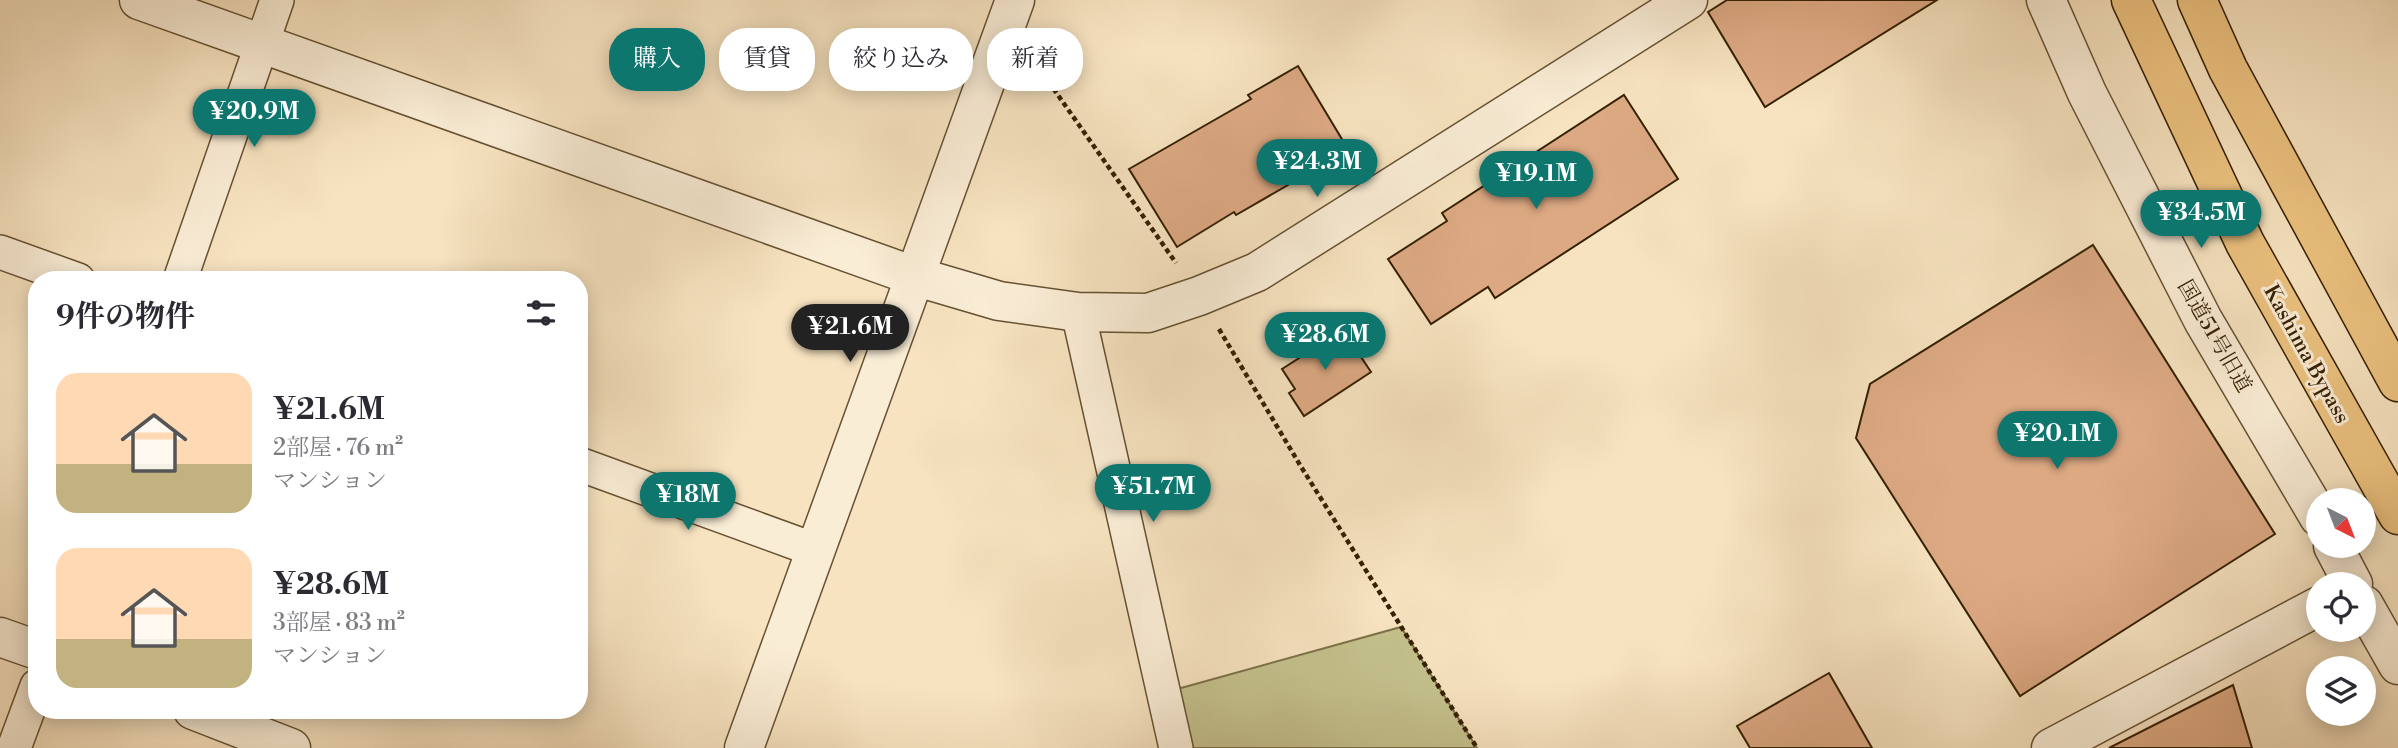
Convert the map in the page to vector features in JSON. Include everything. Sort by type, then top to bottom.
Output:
[{"type":"highway","name":"Kashima Bypass","points":[[2131,0],[2245,243],[2398,515]]},
{"type":"highway","points":[[2197,0],[2228,69],[2398,382]]},
{"type":"street","points":[[139,0],[914,276],[999,301],[1078,313],[1148,313],[1257,272],[1688,0]]},
{"type":"street","points":[[183,271],[277,0]]},
{"type":"street","name":"国道51号旧道","points":[[2046,0],[2087,93],[2203,320],[2306,495]]},
{"type":"street","points":[[744,748],[1011,11]]},
{"type":"street","points":[[0,252],[53,271]]},
{"type":"street","points":[[1078,313],[1176,748]]},
{"type":"street","points":[[588,467],[815,550]]},
{"type":"street","points":[[2051,748],[2306,613]]},
{"type":"street","points":[[2376,626],[2398,665]]},
{"type":"street","points":[[0,636],[28,647]]},
{"type":"street","points":[[13,748],[28,709]]},
{"type":"street","points":[[216,719],[291,748]]},
{"type":"path","points":[[1011,11],[1199,296],[1300,465],[1477,748]]},
{"type":"shaded area","points":[[1401,627],[1477,748],[1176,748],[1163,693]]},
{"type":"building","points":[[1727,0],[1937,0],[1765,107],[1708,12]]},
{"type":"building","points":[[1298,66],[1346,146],[1286,182],[1288,185],[1236,215],[1234,212],[1177,247],[1129,169],[1251,99],[1248,95]]},
{"type":"building","points":[[1624,95],[1678,179],[1495,298],[1488,287],[1431,324],[1388,259],[1447,221],[1442,213]]},
{"type":"building","points":[[2093,245],[2275,534],[2020,696],[1856,438],[1870,384]]},
{"type":"building","points":[[1343,330],[1371,372],[1304,416],[1289,393],[1295,389],[1282,369]]},
{"type":"building","points":[[1829,673],[1872,748],[1750,748],[1737,726]]},
{"type":"building","points":[[2233,685],[2252,748],[2109,748]]}]
